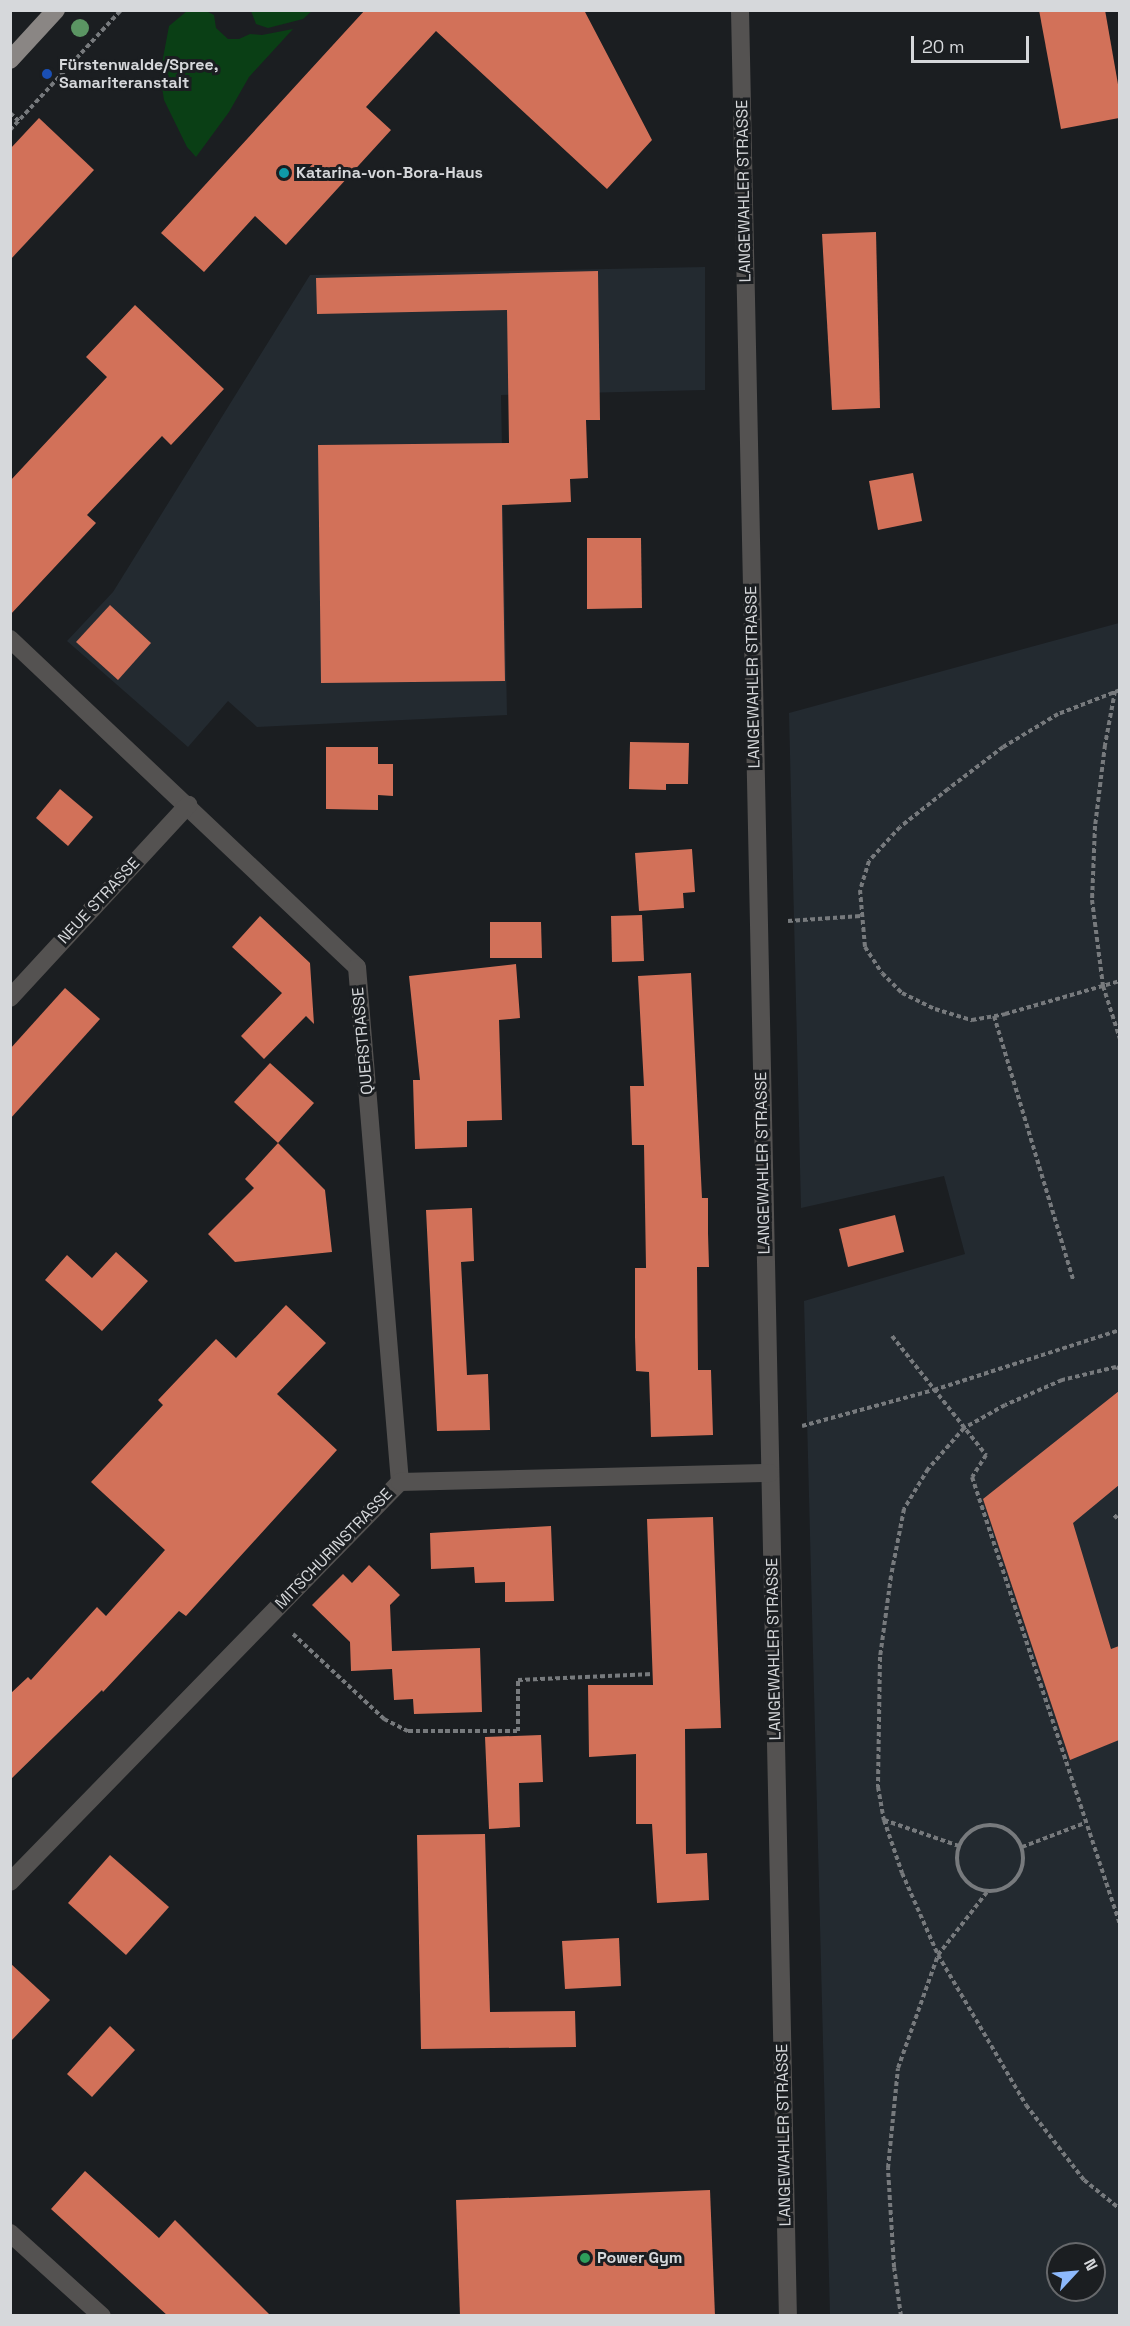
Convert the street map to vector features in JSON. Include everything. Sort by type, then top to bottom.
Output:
[{"type":"main road","points":[[10,60],[56,10]]},
{"type":"street","name":"LANGEWAHLER STRASSE","points":[[740,10],[788,2316]]},
{"type":"street","name":"QUERSTRASSE","points":[[10,639],[357,967],[399,1482]]},
{"type":"street","name":"NEUE STRASSE","points":[[10,998],[188,805]]},
{"type":"street","name":"MITSCHURINSTRASSE","points":[[10,1882],[399,1482],[770,1473]]},
{"type":"street","points":[[10,2233],[102,2316]]},
{"type":"path","points":[[10,130],[121,10]]},
{"type":"path","points":[[10,112],[19,121]]},
{"type":"path","points":[[1117,690],[1058,714],[1003,747],[900,827],[869,861],[860,890],[865,947],[882,973],[902,993],[935,1010],[972,1020],[1119,981]]},
{"type":"path","points":[[1117,690],[1105,745],[1095,826],[1092,900],[1102,986],[1119,1039]]},
{"type":"path","points":[[788,921],[861,916]]},
{"type":"path","points":[[994,1016],[1073,1279]]},
{"type":"path","points":[[802,1426],[934,1390],[1119,1330]]},
{"type":"path","points":[[892,1336],[986,1455],[972,1477],[1119,1924]]},
{"type":"path","points":[[1119,1369],[1116,1367],[1062,1380],[1005,1405],[964,1428],[928,1469],[904,1509],[891,1576],[880,1657],[878,1786],[884,1820],[902,1873],[939,1955],[1026,2105],[1084,2180],[1119,2209]]},
{"type":"path","points":[[1114,1515],[1119,1521]]},
{"type":"path","points":[[271,1613],[384,1719],[408,1731],[518,1731],[518,1680],[653,1674]]},
{"type":"path","points":[[884,1820],[959,1846]]},
{"type":"path","points":[[1022,1847],[1085,1823]]},
{"type":"path","points":[[996,1825],[1007,1829],[1022,1847],[1022,1869],[1008,1887],[987,1892],[968,1884],[961,1876],[956,1856],[959,1846],[974,1829],[996,1825]]},
{"type":"path","points":[[901,2316],[894,2266],[888,2168],[898,2068],[939,1955],[987,1892]]},
{"type":"shaded area","points":[[705,267],[705,390],[501,395],[507,715],[257,727],[228,701],[188,747],[67,641],[113,592],[310,275]]},
{"type":"shaded area","points":[[1119,623],[1119,2315],[830,2315],[804,1301],[965,1254],[944,1176],[801,1208],[789,713]]},
{"type":"green space","points":[[187,11],[206,11],[214,15],[216,28],[228,39],[293,29],[249,77],[229,112],[196,157],[187,147],[164,100],[160,74],[169,26]]},
{"type":"green space","points":[[251,11],[312,11],[303,19],[268,28],[256,24]]},
{"type":"building","points":[[365,10],[584,10],[652,140],[607,189],[436,31],[366,107],[391,130],[286,245],[255,216],[204,272],[161,233]]},
{"type":"building","points":[[1039,10],[1105,10],[1119,90],[1119,118],[1061,129]]},
{"type":"building","points":[[39,118],[94,170],[10,260],[10,149]]},
{"type":"building","points":[[876,232],[880,408],[832,410],[822,234]]},
{"type":"building","points":[[598,271],[600,420],[586,420],[588,478],[570,479],[571,502],[502,505],[505,681],[321,683],[318,445],[509,443],[507,310],[317,314],[316,278]]},
{"type":"building","points":[[135,305],[224,389],[171,445],[162,436],[87,515],[96,523],[10,615],[10,481],[107,377],[86,357]]},
{"type":"building","points":[[913,473],[922,521],[878,530],[869,481]]},
{"type":"building","points":[[587,538],[641,538],[642,608],[587,609]]},
{"type":"building","points":[[110,605],[151,643],[118,680],[76,642]]},
{"type":"building","points":[[630,742],[689,743],[688,784],[666,784],[666,790],[629,789]]},
{"type":"building","points":[[326,747],[378,747],[378,764],[393,764],[393,796],[378,795],[378,810],[326,809]]},
{"type":"building","points":[[60,789],[93,817],[68,846],[36,818]]},
{"type":"building","points":[[692,849],[695,892],[683,893],[684,908],[639,911],[635,853]]},
{"type":"building","points":[[642,915],[644,961],[612,962],[611,916]]},
{"type":"building","points":[[260,916],[310,963],[314,1024],[306,1016],[264,1059],[241,1036],[282,993],[232,947]]},
{"type":"building","points":[[490,922],[541,922],[542,958],[490,958]]},
{"type":"building","points":[[516,964],[520,1018],[499,1020],[502,1120],[467,1121],[467,1147],[415,1149],[413,1080],[420,1080],[409,976]]},
{"type":"building","points":[[691,973],[702,1198],[708,1198],[709,1267],[697,1267],[698,1370],[711,1370],[713,1435],[651,1437],[649,1372],[636,1371],[635,1337],[635,1268],[646,1268],[644,1145],[632,1145],[630,1086],[644,1086],[638,976]]},
{"type":"building","points":[[65,988],[100,1019],[10,1119],[10,1049]]},
{"type":"building","points":[[270,1063],[314,1103],[278,1143],[234,1102]]},
{"type":"building","points":[[278,1143],[325,1190],[332,1252],[235,1262],[208,1234],[254,1188],[245,1179]]},
{"type":"building","points":[[472,1208],[474,1261],[461,1262],[467,1375],[488,1374],[490,1430],[437,1431],[426,1210]]},
{"type":"building","points":[[895,1215],[904,1252],[848,1267],[839,1229]]},
{"type":"building","points":[[116,1252],[148,1281],[102,1331],[45,1280],[67,1255],[92,1278]]},
{"type":"building","points":[[286,1305],[326,1343],[277,1394],[337,1450],[186,1616],[179,1611],[103,1692],[102,1690],[10,1780],[10,1694],[28,1677],[31,1680],[97,1607],[106,1616],[165,1550],[91,1482],[163,1405],[158,1400],[216,1339],[236,1358]]},
{"type":"building","points":[[1119,1391],[1119,1485],[1073,1523],[1111,1649],[1119,1646],[1119,1740],[1070,1760],[983,1499]]},
{"type":"building","points":[[713,1517],[721,1728],[685,1729],[686,1854],[707,1853],[709,1900],[657,1903],[652,1824],[636,1824],[636,1754],[589,1757],[588,1685],[653,1685],[647,1519]]},
{"type":"building","points":[[551,1526],[554,1601],[505,1602],[505,1582],[475,1583],[474,1567],[431,1569],[430,1533]]},
{"type":"building","points":[[369,1565],[400,1595],[390,1605],[392,1651],[480,1648],[482,1712],[414,1714],[413,1699],[394,1700],[392,1669],[351,1671],[350,1642],[312,1605],[343,1574],[352,1583]]},
{"type":"building","points":[[541,1735],[543,1782],[519,1783],[520,1827],[489,1829],[485,1737]]},
{"type":"building","points":[[485,1834],[490,2012],[575,2011],[576,2047],[421,2049],[417,1835]]},
{"type":"building","points":[[110,1855],[169,1907],[126,1955],[68,1903]]},
{"type":"building","points":[[619,1938],[621,1986],[565,1989],[562,1941]]},
{"type":"building","points":[[10,1963],[50,2000],[10,2042]]},
{"type":"building","points":[[110,2026],[135,2050],[92,2097],[67,2074]]},
{"type":"building","points":[[85,2171],[159,2238],[175,2220],[271,2316],[168,2316],[51,2209]]},
{"type":"building","name":"Power Gym","points":[[710,2190],[715,2316],[460,2316],[456,2200]]},
{"type":"place","name":"Fürstenwalde/Spree, Samariteranstalt","points":[[47,74]]},
{"type":"place","name":"Katarina-von-Bora-Haus","points":[[284,173]]},
{"type":"place","name":"Power Gym","points":[[585,2258]]}]
